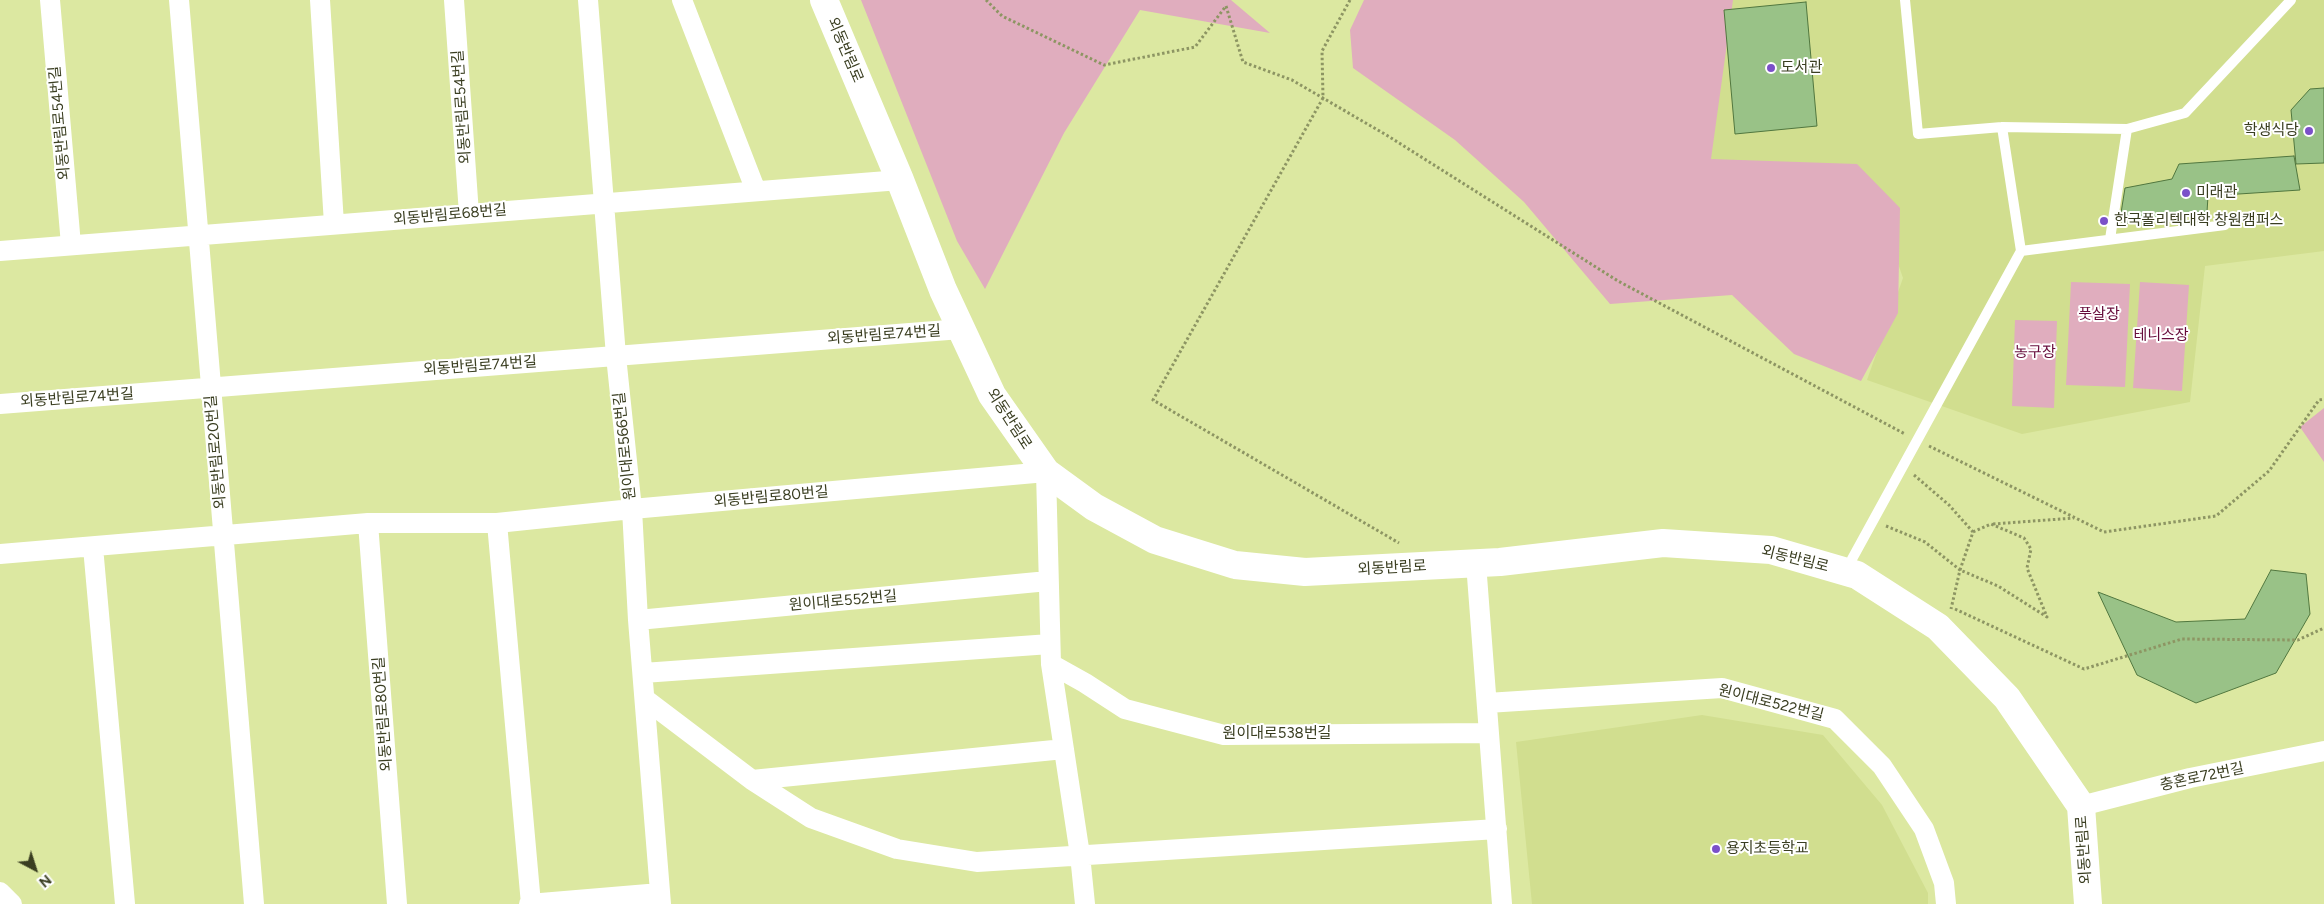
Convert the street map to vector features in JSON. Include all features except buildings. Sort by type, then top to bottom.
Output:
[{"type":"main road","name":"외동반림로","points":[[824,0],[900,180],[943,290],[992,395],[1046,472],[1094,508],[1155,540],[1235,565],[1305,572],[1476,563],[1664,543],[1771,550],[1857,575],[1938,627],[2007,698],[2081,806],[2088,904]]},
{"type":"street","name":"외동반림로54번길","points":[[50,0],[71,245]]},
{"type":"street","name":"외동반림로20번길","points":[[179,0],[254,904]]},
{"type":"street","points":[[320,0],[334,224]]},
{"type":"street","name":"외동반림로54번길","points":[[454,0],[469,214]]},
{"type":"street","name":"원이대로566번길","points":[[530,904],[661,898],[638,620],[632,509],[616,356],[588,0]]},
{"type":"street","points":[[682,0],[756,191]]},
{"type":"street","name":"외동반림로68번길","points":[[0,251],[900,180]]},
{"type":"street","name":"외동반림로74번길","points":[[0,404],[961,329]]},
{"type":"street","points":[[1046,472],[1051,664],[1080,855],[1085,904]]},
{"type":"street","name":"외동반림로80번길","points":[[0,554],[368,523],[497,523],[1046,472]]},
{"type":"street","name":"외동반림로80번길","points":[[368,523],[397,904]]},
{"type":"street","points":[[497,523],[530,904]]},
{"type":"street","points":[[93,547],[125,904]]},
{"type":"street","points":[[1476,563],[1502,904]]},
{"type":"street","name":"원이대로552번길","points":[[638,620],[1048,581]]},
{"type":"street","points":[[643,673],[1050,644]]},
{"type":"street","name":"원이대로538번길","points":[[1051,664],[1125,709],[1224,735],[1489,733]]},
{"type":"street","name":"원이대로522번길","points":[[1487,703],[1722,688],[1834,720],[1882,766],[1924,829],[1944,883],[1946,904]]},
{"type":"street","points":[[645,699],[752,780],[811,818],[897,849],[977,862],[1497,829]]},
{"type":"street","points":[[752,780],[1064,749]]},
{"type":"street","name":"충혼로72번길","points":[[2081,806],[2190,778],[2324,751]]},
{"type":"street","points":[[0,892],[12,904]]},
{"type":"lane","points":[[1905,0],[1918,134],[2002,127],[2127,129],[2185,113],[2291,0]]},
{"type":"lane","points":[[1852,559],[2021,250],[2002,127]]},
{"type":"lane","points":[[2110,239],[2127,129]]},
{"type":"lane","points":[[2021,250],[2225,225]]},
{"type":"path","points":[[986,0],[1002,16],[1104,64],[1195,46],[1226,6],[1243,62],[1292,80],[1388,136],[1618,282],[1916,440],[2104,532],[2216,516],[2269,471],[2319,400],[2324,399]]},
{"type":"path","points":[[1350,0],[1322,51],[1323,98],[1153,400],[1401,544],[1405,567]]},
{"type":"path","points":[[1902,465],[1949,505],[1973,532]]},
{"type":"path","points":[[2075,518],[1992,524],[1973,532],[1960,570],[1952,608],[2084,669],[2182,639],[2298,640],[2324,628]]},
{"type":"path","points":[[1872,520],[1925,542],[1960,570],[1998,586],[2047,617],[2027,568],[2032,549],[2024,538],[1992,524]]},
{"type":"shaded area","name":"한국폴리텍대학 창원캠퍼스","points":[[1716,0],[2324,0],[2324,251],[2205,266],[2190,402],[2022,434],[1867,380],[1903,278],[1873,191],[1689,169]]},
{"type":"shaded area","name":"용지초등학교","points":[[1702,715],[1823,735],[1882,805],[1928,893],[1928,904],[1532,904],[1516,742]]},
{"type":"green space","points":[[861,0],[1231,0],[1270,33],[1140,10],[1064,133],[985,289],[957,241]]},
{"type":"green space","points":[[1364,0],[1733,0],[1711,159],[1857,164],[1900,208],[1898,313],[1861,381],[1794,354],[1732,295],[1610,304],[1524,202],[1455,140],[1353,68],[1350,30]]},
{"type":"green space","name":"풋살장","points":[[2071,282],[2130,284],[2125,387],[2066,385]]},
{"type":"green space","name":"테니스장","points":[[2140,282],[2189,285],[2182,391],[2133,388]]},
{"type":"green space","name":"농구장","points":[[2015,320],[2057,321],[2054,408],[2012,406]]},
{"type":"green space","points":[[2324,408],[2324,462],[2300,427]]},
{"type":"place","name":"도서관","points":[[1771,68]]},
{"type":"place","name":"학생식당","points":[[2309,131]]},
{"type":"place","name":"미래관","points":[[2186,193]]},
{"type":"place","name":"한국폴리텍대학 창원캠퍼스","points":[[2104,221]]},
{"type":"place","name":"용지초등학교","points":[[1716,849]]}]
